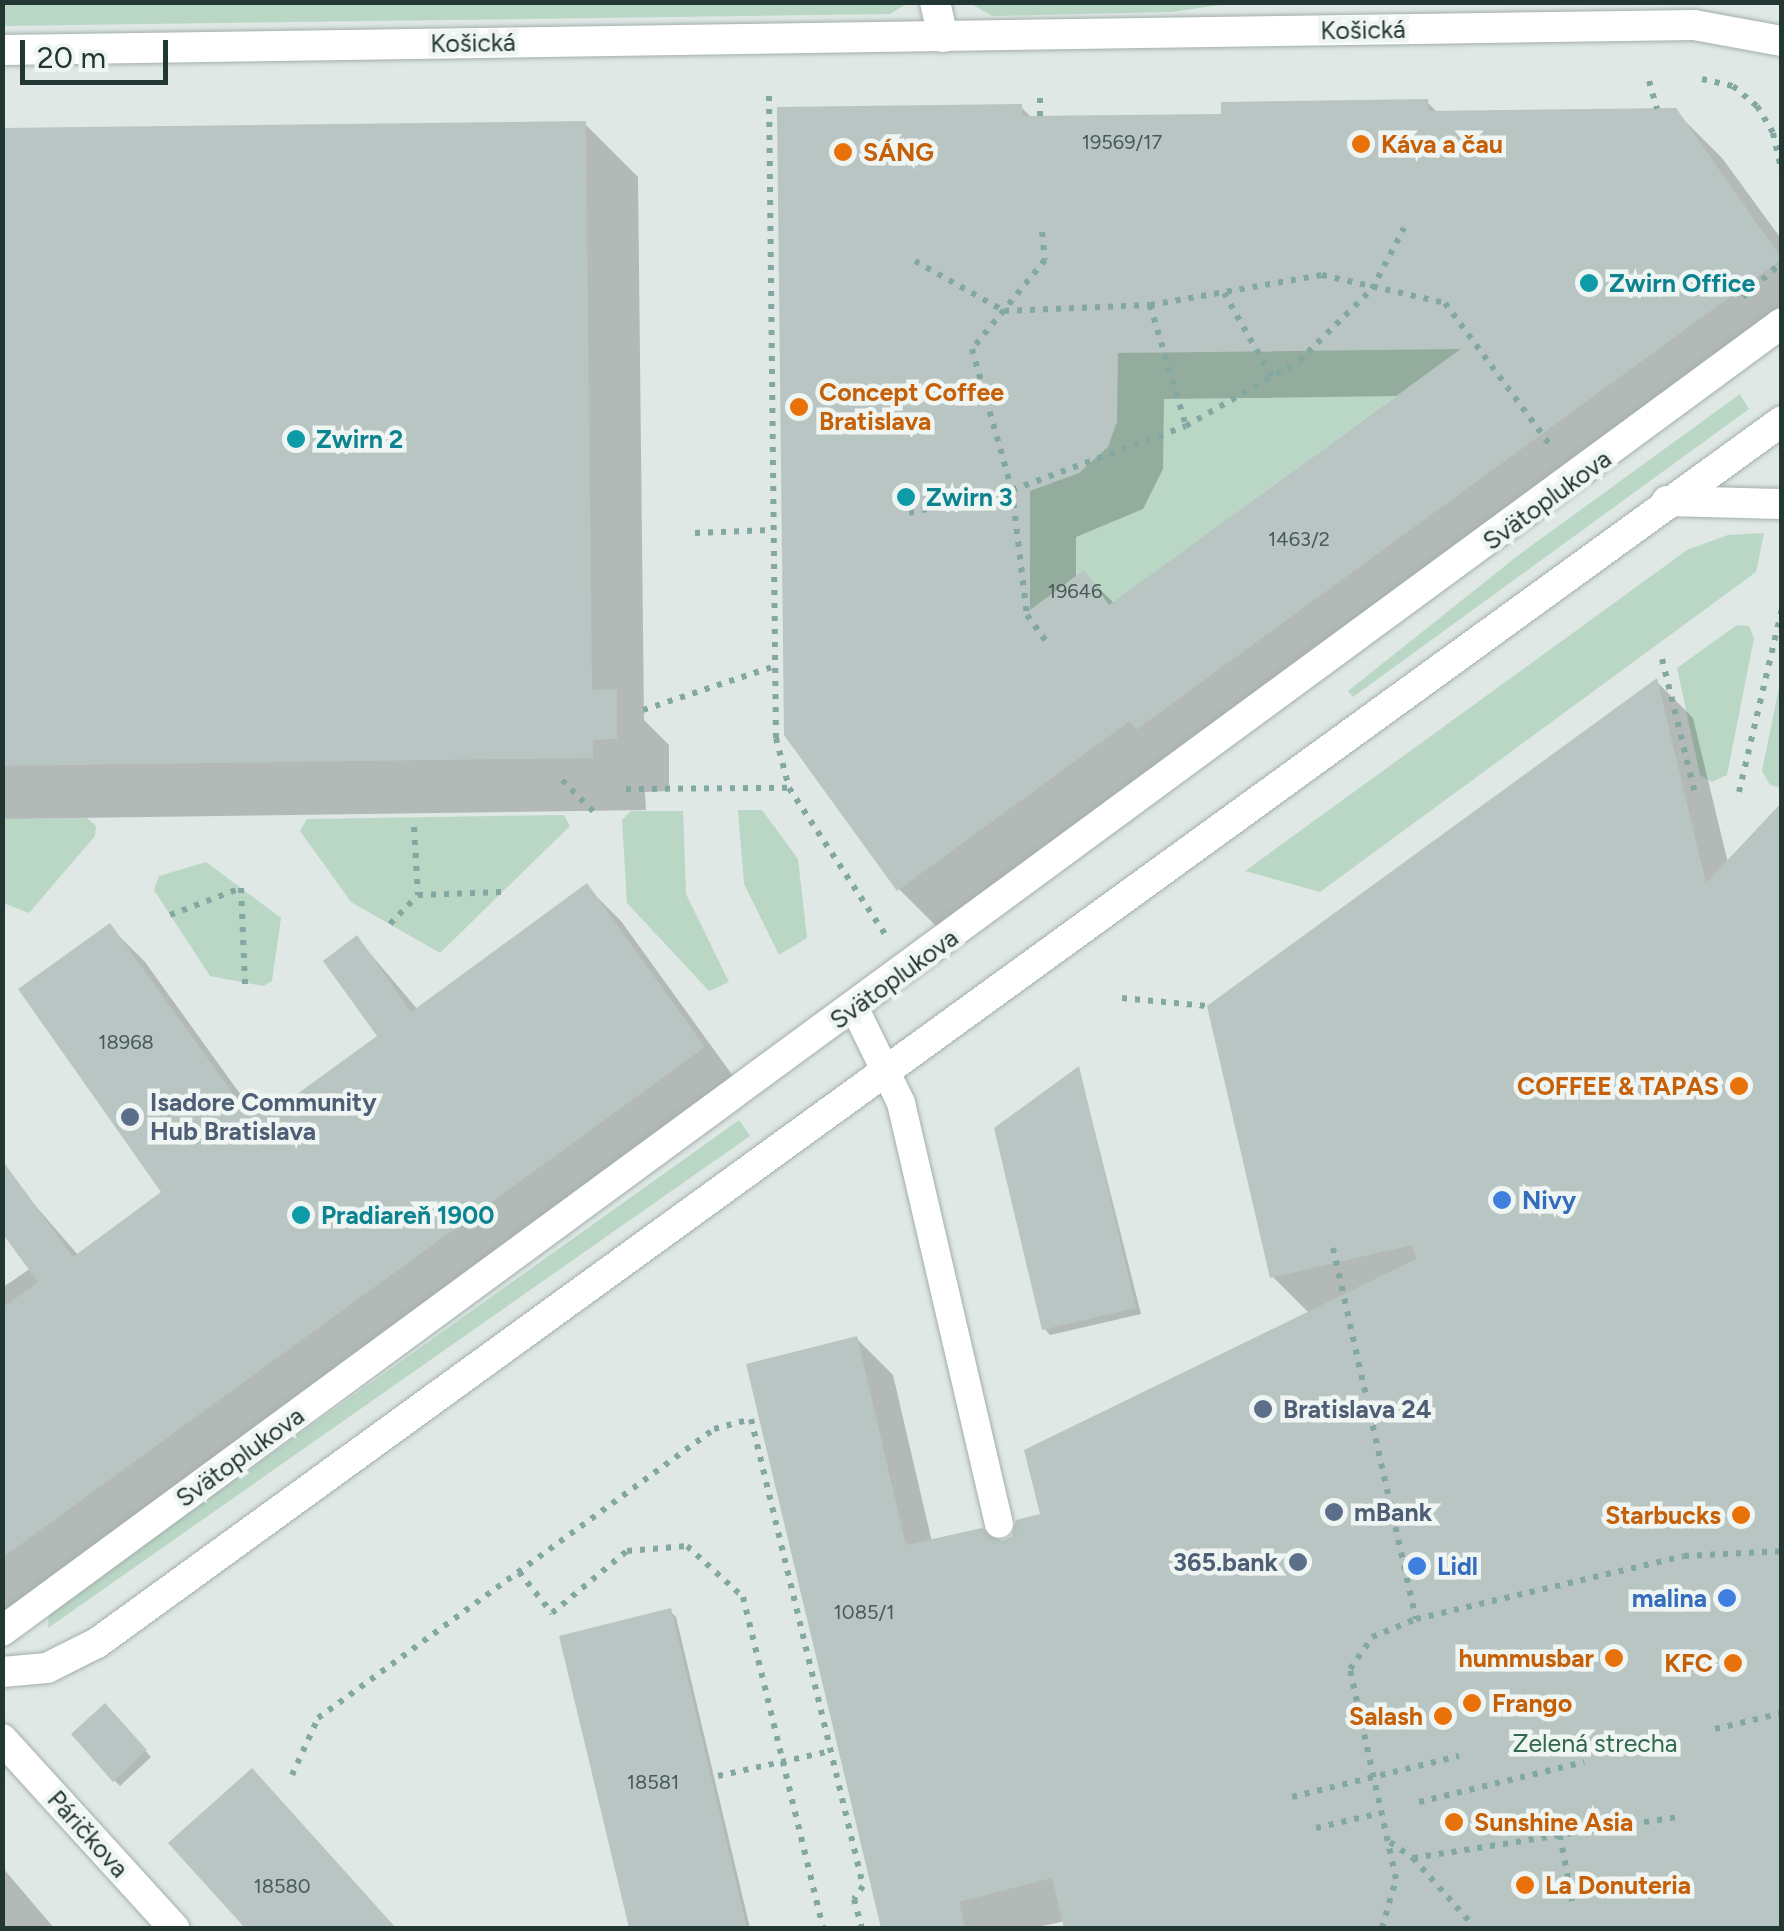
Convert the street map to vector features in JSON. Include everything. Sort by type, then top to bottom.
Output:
[{"type":"street","points":[[936,2],[944,36]]},
{"type":"street","name":"Košická","points":[[2,50],[1694,25],[1782,41]]},
{"type":"street","name":"Svätoplukova","points":[[2,1630],[1742,358],[1782,323]]},
{"type":"street","points":[[1742,358],[1782,339]]},
{"type":"street","points":[[2,1672],[47,1668],[97,1643],[1782,420]]},
{"type":"street","points":[[1667,500],[1782,504]]},
{"type":"street","name":"Páričkova","points":[[2,1738],[174,1928]]},
{"type":"lane","points":[[854,1007],[912,1145],[999,1524]]},
{"type":"path","points":[[1650,80],[1657,108]]},
{"type":"path","points":[[1702,80],[1732,86],[1758,106],[1773,133],[1782,173]]},
{"type":"path","points":[[1040,92],[1040,116]]},
{"type":"path","points":[[769,96],[777,513],[772,530],[776,738],[788,788],[886,935]]},
{"type":"path","points":[[909,513],[1012,490],[1186,426],[1272,377],[1299,361],[1372,289],[1404,228]]},
{"type":"path","points":[[1042,232],[1045,260],[972,350],[1012,490],[1026,615],[1048,644]]},
{"type":"path","points":[[914,262],[1004,311],[1150,304],[1322,276],[1445,303],[1550,445]]},
{"type":"path","points":[[1730,310],[1782,262]]},
{"type":"path","points":[[1224,292],[1272,377]]},
{"type":"path","points":[[1150,304],[1186,426]]},
{"type":"path","points":[[695,533],[772,530]]},
{"type":"path","points":[[1739,792],[1782,609]]},
{"type":"path","points":[[1662,659],[1696,797]]},
{"type":"path","points":[[642,710],[776,666]]},
{"type":"path","points":[[562,780],[593,811]]},
{"type":"path","points":[[626,789],[788,788]]},
{"type":"path","points":[[414,827],[418,895]]},
{"type":"path","points":[[170,914],[241,888],[245,986]]},
{"type":"path","points":[[390,924],[418,895],[502,892]]},
{"type":"path","points":[[1122,998],[1207,1006]]},
{"type":"path","points":[[1333,1248],[1416,1619]]},
{"type":"path","points":[[292,1775],[318,1718],[714,1429],[751,1420],[862,1886],[854,1899],[862,1928]]},
{"type":"path","points":[[519,1572],[552,1613],[626,1550],[687,1546],[743,1597],[822,1928]]},
{"type":"path","points":[[1382,1928],[1396,1879],[1350,1669],[1372,1637],[1416,1619],[1684,1556],[1782,1551]]},
{"type":"path","points":[[1714,1730],[1782,1713]]},
{"type":"path","points":[[718,1776],[831,1751]]},
{"type":"path","points":[[1292,1797],[1459,1756]]},
{"type":"path","points":[[1419,1802],[1584,1762]]},
{"type":"path","points":[[1316,1828],[1382,1813]]},
{"type":"path","points":[[1412,1858],[1677,1816]]},
{"type":"path","points":[[1560,1835],[1572,1900]]},
{"type":"path","points":[[1388,1842],[1412,1858],[1470,1922]]},
{"type":"green space","points":[[2,3],[908,3],[890,14],[3,26]]},
{"type":"green space","points":[[970,3],[1234,3],[1171,12],[992,16]]},
{"type":"green space","points":[[941,250],[1462,348],[1067,636],[1030,654]]},
{"type":"green space","points":[[1740,394],[1749,409],[1353,697],[1348,691],[1520,554]]},
{"type":"green space","points":[[1764,533],[1756,572],[1320,892],[1245,871],[1687,550],[1728,535]]},
{"type":"green space","points":[[1737,625],[1749,626],[1754,638],[1727,775],[1712,782],[1700,775],[1677,668]]},
{"type":"green space","points":[[1781,678],[1781,788],[1770,785],[1762,771]]},
{"type":"green space","points":[[738,810],[762,810],[798,859],[807,938],[779,955],[744,884]]},
{"type":"green space","points":[[631,811],[683,811],[686,894],[729,982],[709,991],[627,903],[622,820]]},
{"type":"green space","points":[[564,815],[570,826],[440,953],[351,902],[300,831],[307,819]]},
{"type":"green space","points":[[87,818],[96,826],[95,836],[29,913],[3,903],[3,819]]},
{"type":"green space","points":[[206,862],[281,918],[272,981],[263,986],[210,976],[154,890],[159,876]]},
{"type":"green space","points":[[739,1120],[750,1136],[48,1628],[49,1613]]},
{"type":"building","name":"Zwirn 3","points":[[1428,99],[1429,111],[1676,108],[1782,259],[1136,730],[1130,721],[897,891],[784,735],[777,107],[1022,104],[1022,116],[1221,114],[1221,102]],"holes":[[[1461,349],[1109,605],[1084,570],[1030,610],[1030,491],[1079,473],[1108,447],[1117,422],[1118,353]]]},
{"type":"building","name":"Zwirn 2","points":[[586,121],[592,690],[617,689],[617,739],[593,740],[593,758],[2,766],[2,128]]},
{"type":"building","name":"Nivy","points":[[1657,678],[1706,883],[1782,802],[1782,1928],[1064,1928],[1052,1878],[959,1902],[965,1928],[881,1928],[746,1364],[857,1336],[906,1545],[982,1528],[1002,1541],[1012,1536],[1016,1520],[1040,1514],[1024,1450],[1416,1259],[1412,1245],[1270,1278],[1207,1006]]},
{"type":"building","name":"Pradiareň 1900","points":[[587,883],[705,1047],[2,1558],[2,1308],[38,1282],[2,1233],[2,1160],[73,1257],[161,1192],[18,989],[110,923],[245,1110],[261,1099],[271,1113],[377,1036],[323,961],[357,935],[411,1012]]},
{"type":"building","points":[[1079,1066],[1136,1308],[1042,1330],[994,1128]]},
{"type":"building","points":[[671,1608],[747,1928],[629,1928],[559,1636]]},
{"type":"building","points":[[105,1703],[147,1750],[113,1782],[71,1734]]},
{"type":"building","points":[[252,1768],[396,1928],[245,1928],[168,1843]]},
{"type":"place","name":"Káva a čau","points":[[1361,144]]},
{"type":"place","name":"SÁNG","points":[[843,152]]},
{"type":"place","name":"Zwirn Office","points":[[1589,283]]},
{"type":"place","name":"Concept Coffee Bratislava","points":[[799,407]]},
{"type":"place","name":"Zwirn 2","points":[[296,439]]},
{"type":"place","name":"Zwirn 3","points":[[906,497]]},
{"type":"place","name":"COFFEE & TAPAS","points":[[1739,1086]]},
{"type":"place","name":"Isadore Community Hub Bratislava","points":[[130,1117]]},
{"type":"place","name":"Nivy","points":[[1502,1200]]},
{"type":"place","name":"Pradiareň 1900","points":[[301,1215]]},
{"type":"place","name":"Bratislava 24","points":[[1263,1409]]},
{"type":"place","name":"mBank","points":[[1334,1512]]},
{"type":"place","name":"Starbucks","points":[[1741,1515]]},
{"type":"place","name":"365.bank","points":[[1298,1562]]},
{"type":"place","name":"Lidl","points":[[1417,1566]]},
{"type":"place","name":"malina","points":[[1727,1598]]},
{"type":"place","name":"hummusbar","points":[[1614,1658]]},
{"type":"place","name":"KFC","points":[[1733,1663]]},
{"type":"place","name":"Frango","points":[[1472,1703]]},
{"type":"place","name":"Salash","points":[[1443,1716]]},
{"type":"place","name":"Sunshine Asia","points":[[1454,1822]]},
{"type":"place","name":"La Donuteria","points":[[1525,1885]]},
{"type":"park label","name":"Zelená strecha","points":[[1595,1743]]}]
